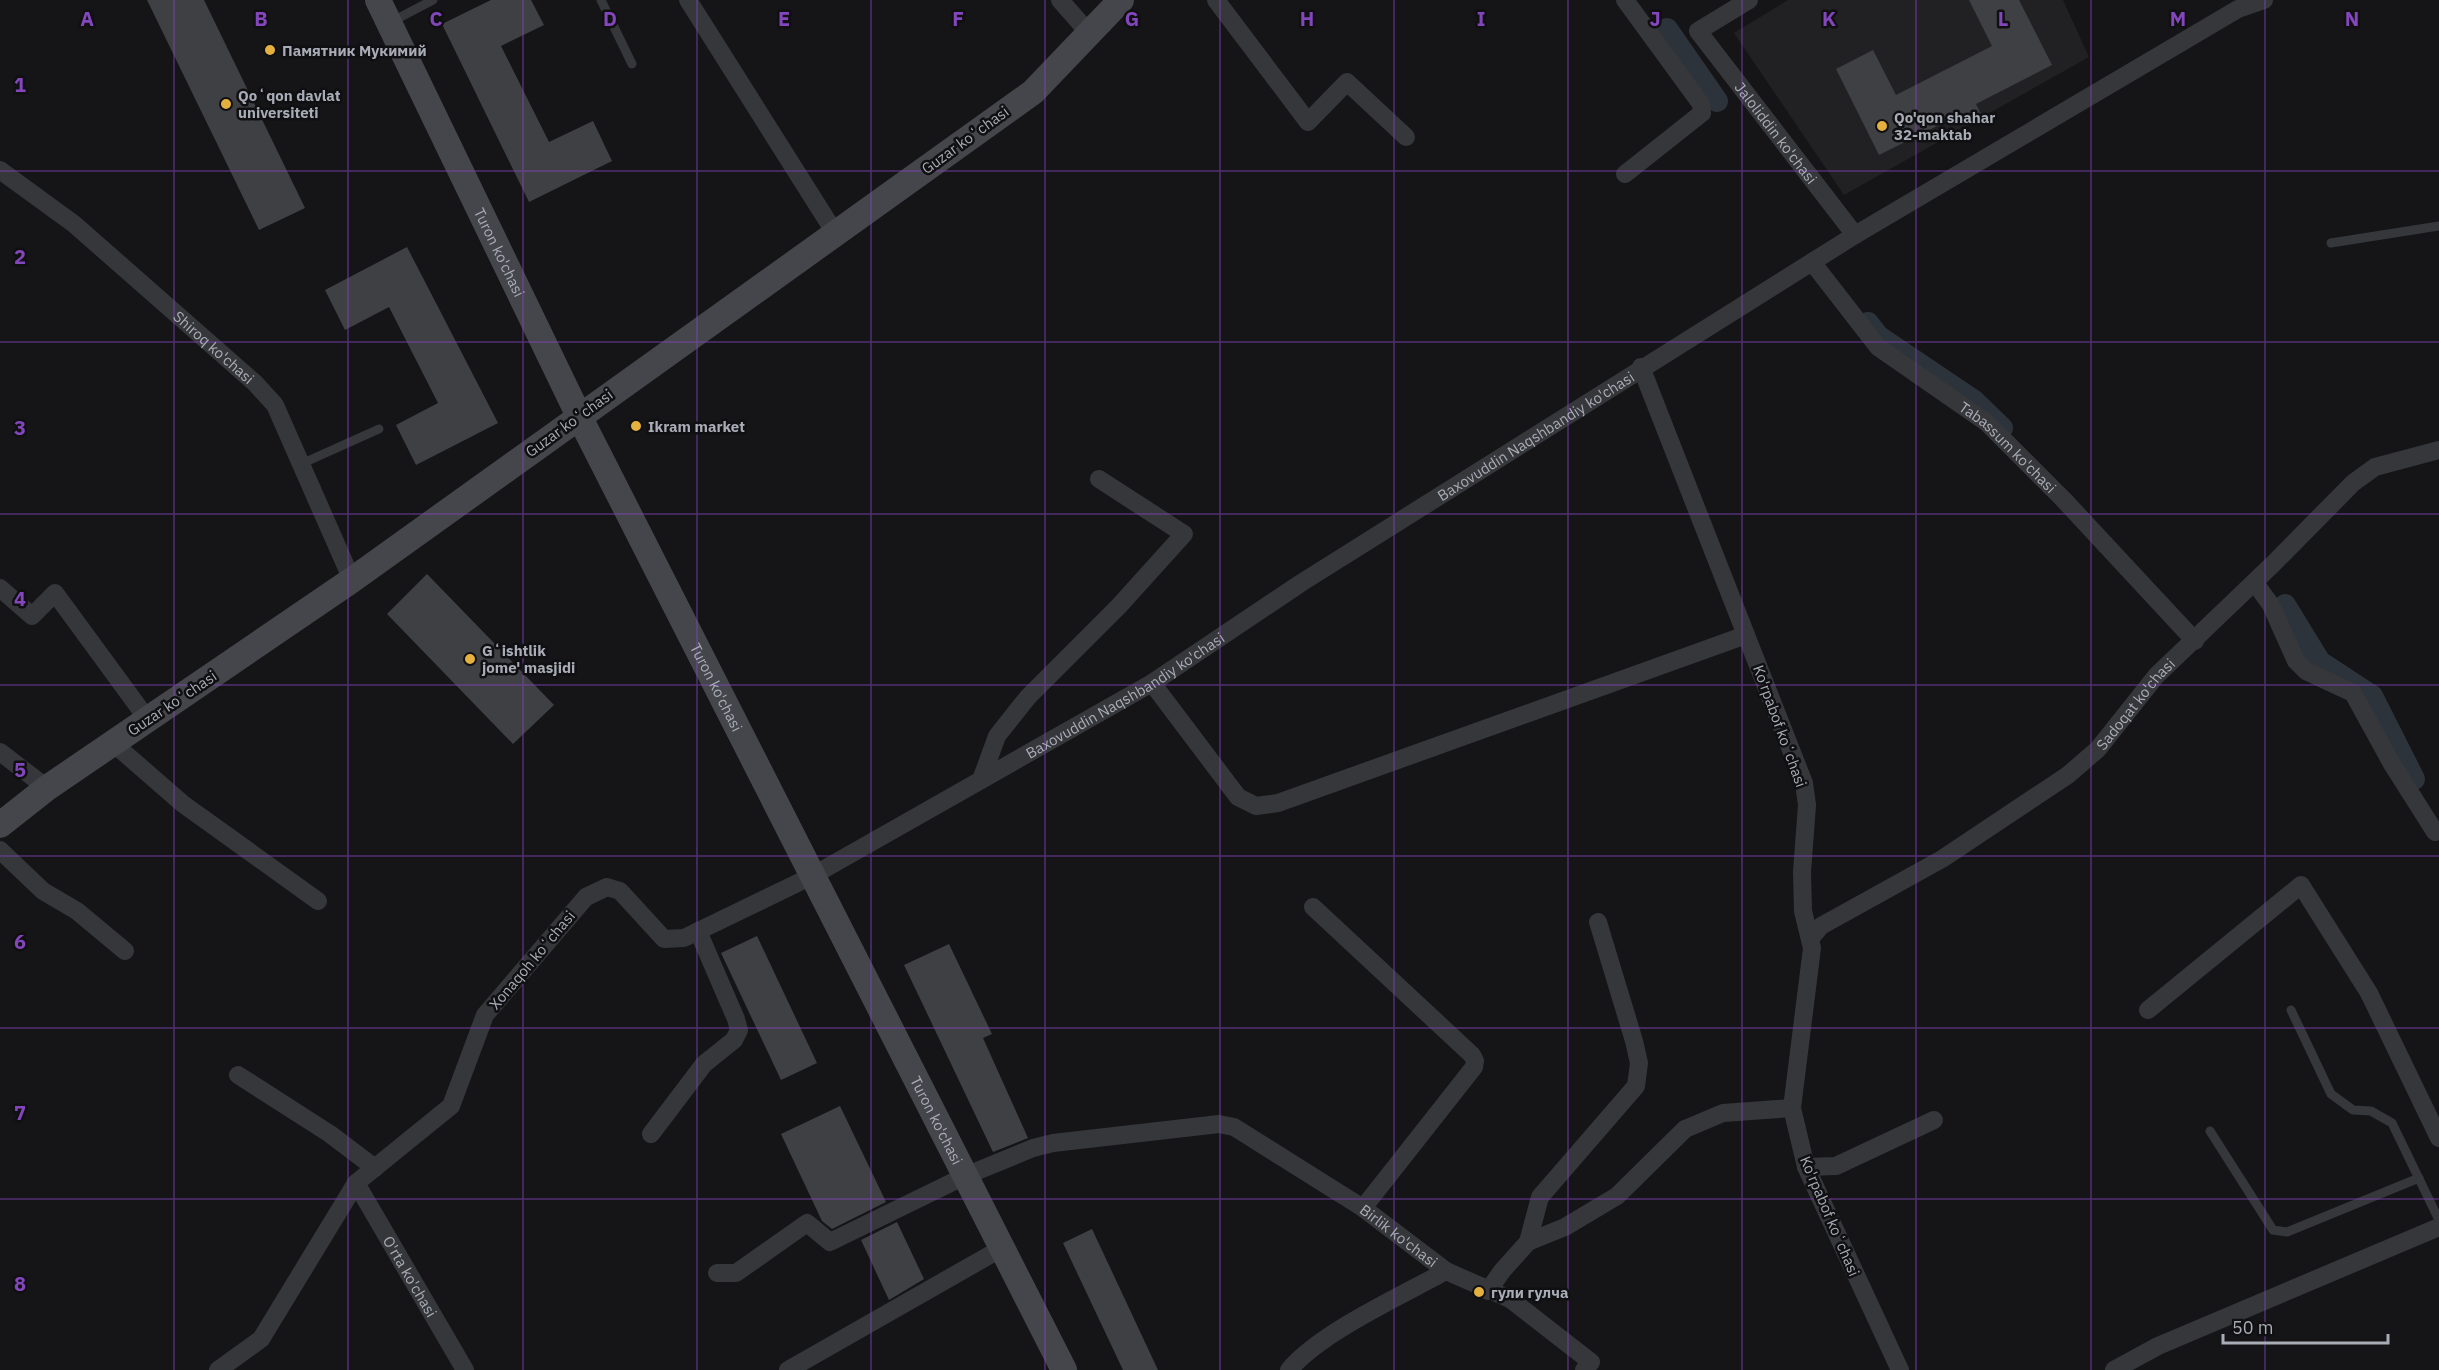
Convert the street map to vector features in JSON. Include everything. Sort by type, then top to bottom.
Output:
[{"type":"main road","name":"Turon ko'chasi","points":[[378,0],[579,416],[1064,1370]]},
{"type":"main road","name":"Guzar koʻchasi","points":[[0,825],[47,788],[352,580],[1033,92],[1121,0]]},
{"type":"street","points":[[688,0],[835,233]]},
{"type":"street","points":[[1060,0],[1089,33]]},
{"type":"street","points":[[1216,0],[1308,122],[1347,82],[1406,137]]},
{"type":"street","points":[[1625,0],[1701,104],[1702,113],[1625,174]]},
{"type":"street","name":"Jaloliddin ko'chasi","points":[[1749,0],[1698,31],[1855,235]]},
{"type":"street","name":"Baxovuddin Naqshbandiy ko'chasi","points":[[812,876],[1152,683],[1300,583],[1641,367],[1855,235],[2238,9],[2264,0]]},
{"type":"street","name":"Shiroq ko'chasi","points":[[0,170],[74,224],[255,383],[275,405],[352,580]]},
{"type":"street","name":"Tabassum ko'chasi","points":[[1812,262],[1878,347],[1986,422],[2063,498],[2195,641]]},
{"type":"street","name":"Ko'rpabof koʻchasi","points":[[1641,367],[1804,783],[1806,805],[1802,872],[1803,912],[1812,948],[1792,1108],[1806,1167],[1900,1370]]},
{"type":"street","name":"Sadoqat ko'chasi","points":[[1810,939],[1821,926],[1942,859],[2068,775],[2098,749],[2156,676],[2195,641],[2353,483],[2375,467],[2439,450]]},
{"type":"street","points":[[981,780],[997,736],[1028,697],[1119,606],[1184,534],[1099,478]]},
{"type":"street","points":[[2254,583],[2271,605],[2296,661],[2306,671],[2353,693],[2392,764],[2435,832]]},
{"type":"street","points":[[0,588],[32,616],[55,593],[148,720]]},
{"type":"street","points":[[1152,683],[1238,797],[1256,806],[1278,803],[1746,635]]},
{"type":"street","points":[[113,743],[183,804],[318,902]]},
{"type":"street","points":[[0,752],[47,788]]},
{"type":"street","points":[[0,850],[44,891],[77,911],[125,951]]},
{"type":"street","name":"Xonaqoh koʻchasi","points":[[218,1370],[261,1339],[356,1183],[451,1106],[485,1015],[586,897],[607,887],[620,891],[664,939],[684,938],[812,876]]},
{"type":"street","points":[[2148,1010],[2301,885],[2369,993],[2439,1138]]},
{"type":"street","points":[[1313,907],[1472,1055],[1475,1061],[1474,1067],[1363,1208]]},
{"type":"street","points":[[1528,1242],[1540,1197],[1636,1086],[1639,1063],[1634,1041],[1598,922]]},
{"type":"street","points":[[651,1134],[704,1064],[734,1040],[739,1030],[698,931]]},
{"type":"street","points":[[238,1075],[330,1134],[375,1168]]},
{"type":"street","points":[[1488,1291],[1502,1271],[1528,1242],[1565,1227],[1617,1196],[1685,1129],[1723,1113],[1792,1108]]},
{"type":"street","points":[[1806,1167],[1836,1166],[1934,1120]]},
{"type":"street","name":"Birlik ko'chasi","points":[[717,1273],[736,1274],[807,1223],[830,1242],[965,1176],[1034,1148],[1053,1143],[1219,1124],[1234,1127],[1363,1208],[1446,1271],[1510,1299],[1591,1362],[1584,1370]]},
{"type":"street","name":"O'rta ko'chasi","points":[[356,1183],[465,1370]]},
{"type":"street","points":[[2114,1370],[2158,1346],[2439,1227]]},
{"type":"street","points":[[788,1370],[1002,1248]]},
{"type":"street","points":[[1289,1370],[1298,1359],[1350,1323],[1446,1271]]},
{"type":"lane","points":[[389,23],[433,0]]},
{"type":"lane","points":[[601,0],[632,64]]},
{"type":"lane","points":[[2331,243],[2439,226]]},
{"type":"lane","points":[[301,464],[379,429]]},
{"type":"lane","points":[[2291,1010],[2331,1094],[2353,1110],[2371,1110],[2392,1123],[2439,1220]]},
{"type":"lane","points":[[2210,1131],[2273,1230],[2287,1232],[2419,1178]]},
{"type":"shaded area","name":"Qo'qon shahar 32-maktab","points":[[1788,0],[2063,0],[2089,57],[1844,195],[1734,33]]},
{"type":"building","name":"Qoʻqon davlat universiteti","points":[[147,0],[204,0],[305,208],[259,230]]},
{"type":"building","points":[[491,0],[531,0],[544,25],[501,46],[549,142],[593,121],[612,161],[529,202],[442,24]]},
{"type":"building","points":[[1969,0],[2019,0],[2052,65],[1976,104],[1982,116],[1962,126],[1957,116],[1879,155],[1836,69],[1873,50],[1896,95],[1992,46]]},
{"type":"building","points":[[407,247],[498,423],[416,465],[396,425],[438,403],[389,307],[345,330],[325,290]]},
{"type":"building","name":"Gʻishtlik jome' masjidi","points":[[427,574],[554,705],[513,744],[387,614]]},
{"type":"building","points":[[757,936],[817,1063],[781,1080],[721,953]]},
{"type":"building","points":[[949,944],[992,1034],[983,1038],[1028,1138],[993,1152],[904,965]]},
{"type":"building","points":[[840,1106],[886,1202],[832,1229],[822,1221],[781,1134]]},
{"type":"building","points":[[897,1222],[924,1279],[889,1300],[861,1240]]},
{"type":"building","points":[[1092,1229],[1158,1370],[1123,1370],[1063,1243]]},
{"type":"waterway","points":[[1667,29],[1717,101]]},
{"type":"waterway","points":[[1868,323],[1878,336],[1973,400],[2002,428]]},
{"type":"waterway","points":[[2285,605],[2320,662],[2372,696],[2414,779]]},
{"type":"place","name":"Памятник Мукимий","points":[[270,50]]},
{"type":"place","name":"Qoʻqon davlat universiteti","points":[[226,104]]},
{"type":"place","name":"Qo'qon shahar 32-maktab","points":[[1882,126]]},
{"type":"place","name":"Ikram market","points":[[636,426]]},
{"type":"place","name":"Gʻishtlik jome' masjidi","points":[[470,659]]},
{"type":"place","name":"гули гулча","points":[[1479,1292]]}]
